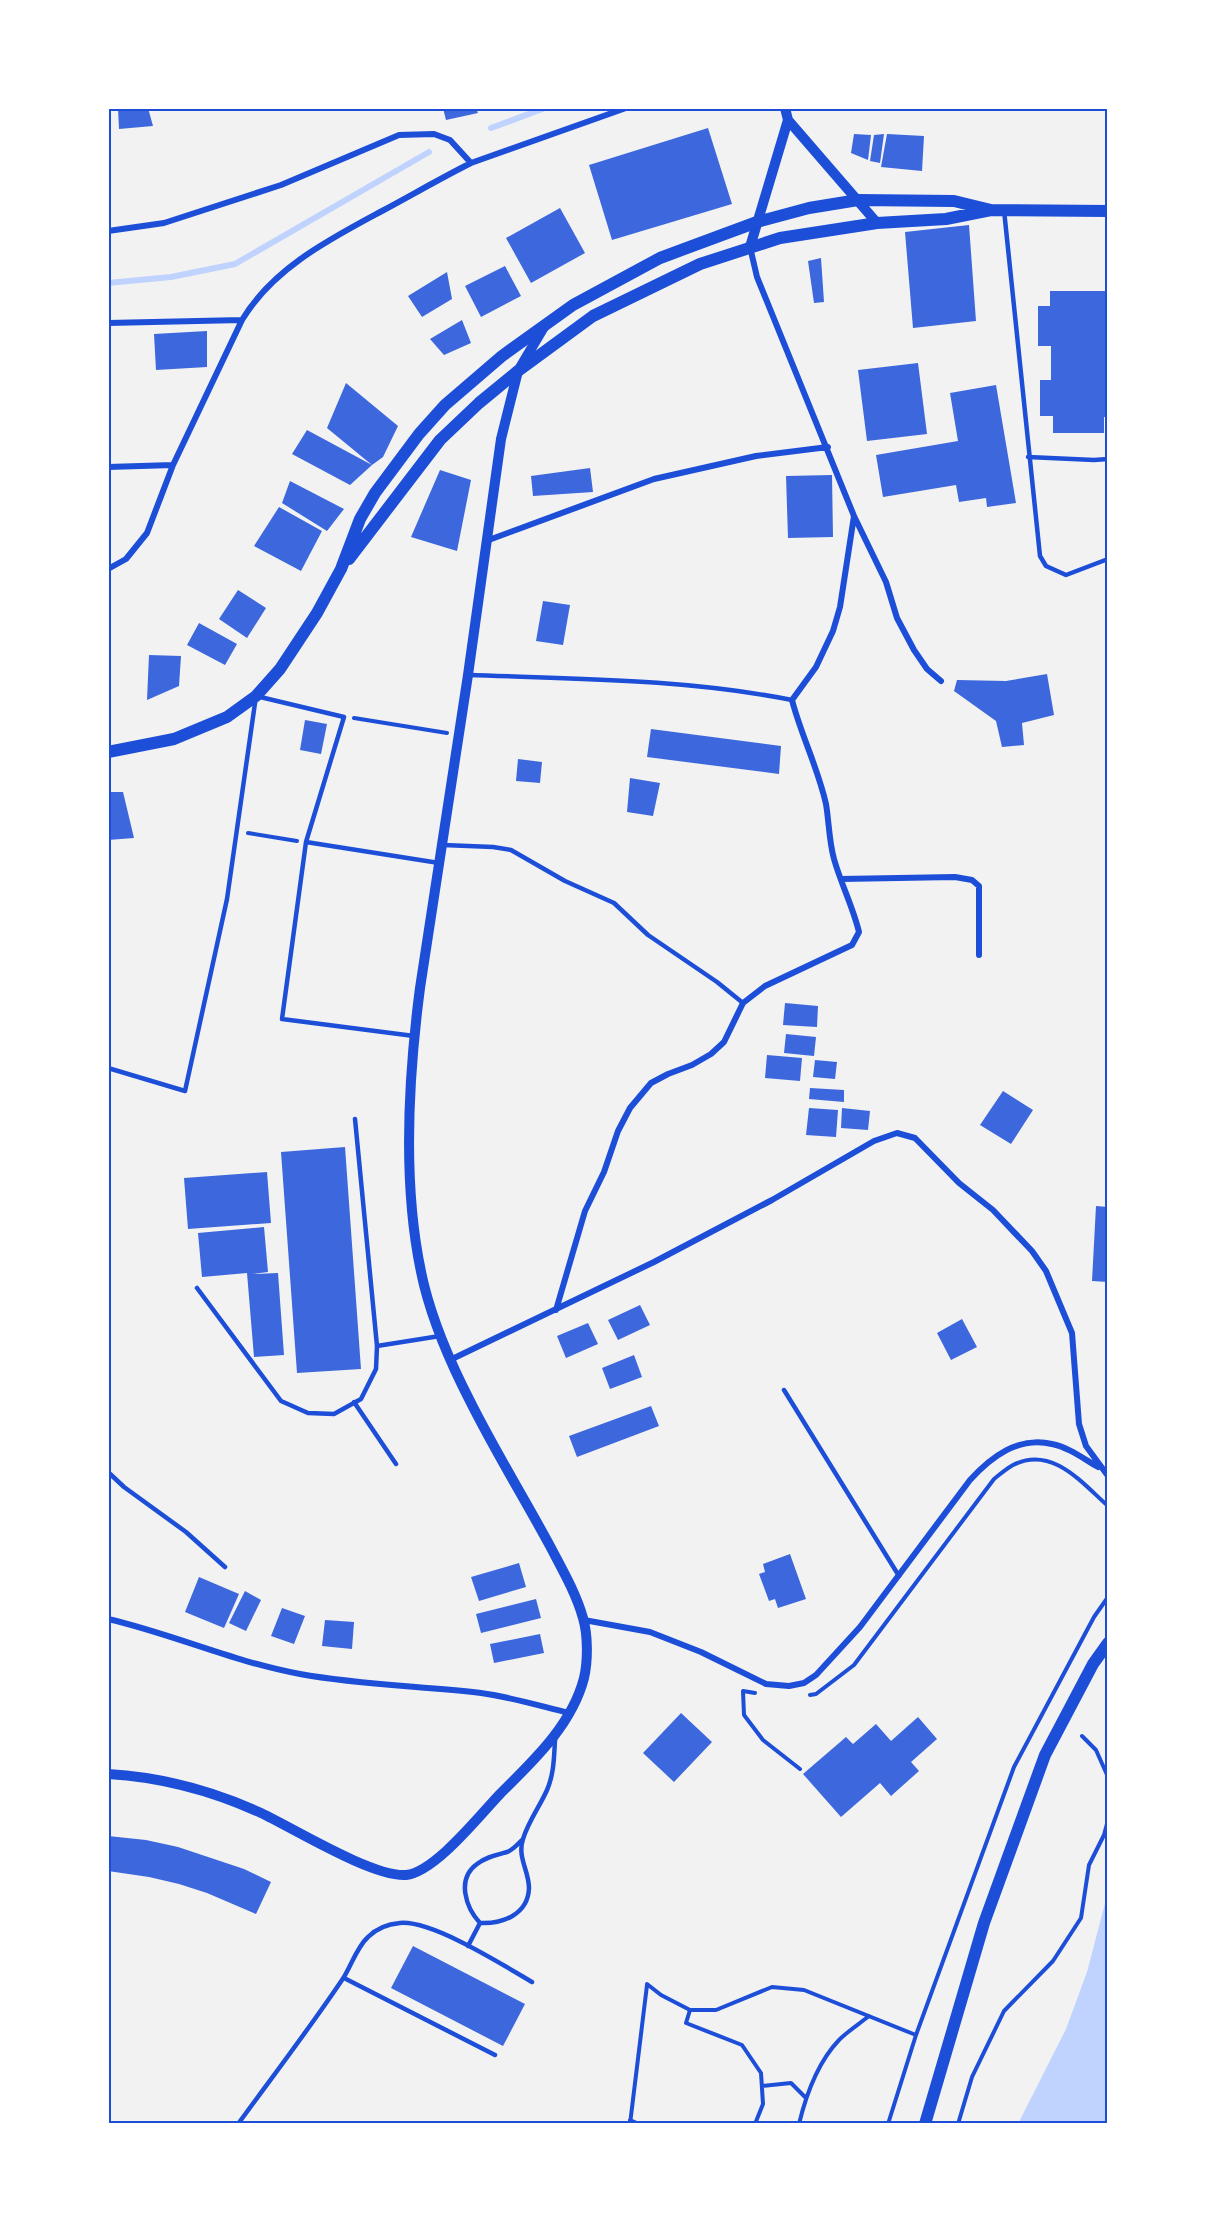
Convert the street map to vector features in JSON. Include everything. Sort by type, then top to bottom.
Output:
[{"type":"main road","points":[[108,752],[174,739],[227,717],[256,696],[280,669],[317,613],[341,569],[360,519],[375,493],[419,434],[445,405],[502,356],[573,305],[660,258],[757,222],[809,208],[858,200],[954,201],[998,210]]},
{"type":"main road","points":[[341,569],[440,440],[479,403],[592,316],[700,264],[750,246],[820,230],[877,223],[946,219],[998,210],[1108,211]]},
{"type":"main road","points":[[924,2124],[984,1923],[1045,1755],[1094,1664],[1108,1643]]},
{"type":"street","points":[[108,569],[126,559],[147,533],[173,465],[242,320],[250,307],[284,271],[332,238],[471,163],[626,108]]},
{"type":"street","points":[[785,108],[788,120],[877,223]]},
{"type":"street","points":[[788,120],[750,246],[757,277],[828,447],[854,516],[886,582],[897,618],[914,650],[927,669],[940,681]]},
{"type":"street","points":[[108,231],[164,223],[260,192],[399,135],[434,134],[450,140],[471,163]]},
{"type":"street","points":[[108,323],[242,320]]},
{"type":"street","points":[[108,1774],[134,1775],[208,1792],[260,1812],[373,1869],[393,1875],[409,1875],[425,1868],[445,1852],[555,1734],[570,1713],[584,1677],[586,1648],[584,1620],[566,1578],[471,1403],[440,1336],[424,1285],[414,1216],[409,1154],[414,1036],[501,440],[518,371],[546,324]]},
{"type":"street","points":[[486,541],[654,479],[756,456],[828,447]]},
{"type":"street","points":[[108,467],[173,465]]},
{"type":"street","points":[[556,1310],[585,1211],[630,1108],[651,1083],[711,1054],[724,1042],[743,1003],[765,986],[852,945],[859,932],[833,856],[826,805],[813,757],[798,725],[792,700],[816,667],[833,631],[840,607],[854,516]]},
{"type":"street","points":[[841,879],[955,877],[972,880],[979,886],[979,955]]},
{"type":"street","points":[[450,1360],[654,1262],[763,1205],[874,1141],[897,1133],[915,1138],[959,1183],[993,1210],[1032,1251],[1046,1271],[1072,1333],[1079,1424],[1086,1446],[1108,1476]]},
{"type":"street","points":[[584,1620],[650,1632],[701,1652],[766,1684],[789,1686],[804,1683],[816,1675],[835,1656],[899,1576],[970,1480],[986,1463],[1004,1450],[1030,1443],[1053,1444],[1102,1469]]},
{"type":"street","points":[[108,1619],[297,1673],[368,1683],[482,1694],[570,1713]]},
{"type":"lane","points":[[998,210],[1040,556],[1046,566],[1066,575],[1108,560]]},
{"type":"lane","points":[[1028,457],[1108,459]]},
{"type":"lane","points":[[468,675],[649,682],[741,690],[792,700]]},
{"type":"lane","points":[[108,1068],[185,1091],[227,899],[256,696],[344,717],[306,842],[282,1019],[414,1036]]},
{"type":"lane","points":[[306,842],[439,863]]},
{"type":"lane","points":[[442,844],[511,850],[565,881],[614,903],[648,935],[717,982],[743,1003]]},
{"type":"lane","points":[[197,1288],[281,1401],[308,1413],[334,1414],[361,1399],[376,1369],[377,1346],[355,1119]]},
{"type":"lane","points":[[377,1346],[440,1336]]},
{"type":"lane","points":[[784,1390],[899,1576]]},
{"type":"lane","points":[[354,1402],[396,1464]]},
{"type":"lane","points":[[108,1472],[124,1487],[186,1532],[225,1567]]},
{"type":"lane","points":[[522,1840],[521,1860],[529,1889],[525,1903],[515,1917],[495,1924],[480,1923],[467,1903],[464,1888],[474,1866],[498,1853],[509,1852],[522,1840],[548,1788],[553,1770],[555,1734]]},
{"type":"lane","points":[[238,2124],[344,1978],[366,1938],[382,1927],[401,1923],[417,1925],[468,1946],[532,1982]]},
{"type":"lane","points":[[468,1946],[480,1923]]},
{"type":"lane","points":[[344,1978],[495,2055]]},
{"type":"path","points":[[344,717],[459,735]]},
{"type":"path","points":[[238,832],[306,842]]},
{"type":"path","points":[[806,1696],[816,1694],[854,1665],[994,1479],[1014,1464],[1041,1459],[1062,1466],[1108,1506]]},
{"type":"path","points":[[888,2124],[916,2035],[1014,1767],[1094,1617],[1108,1597]]},
{"type":"path","points":[[764,1695],[743,1691],[744,1715],[763,1740],[800,1769]]},
{"type":"path","points":[[1082,1736],[1095,1750],[1108,1777]]},
{"type":"path","points":[[958,2124],[972,2077],[1004,2011],[1053,1961],[1081,1918],[1089,1865],[1108,1820]]},
{"type":"path","points":[[639,2124],[630,2122],[647,1984],[661,1995],[690,2010],[716,2010],[772,1987],[804,1990],[916,2035]]},
{"type":"path","points":[[690,2010],[686,2023],[742,2044],[761,2073],[763,2104],[755,2124]]},
{"type":"path","points":[[799,2124],[805,2097],[825,2060],[839,2040],[869,2016]]},
{"type":"path","points":[[762,2086],[791,2084],[805,2097]]},
{"type":"water","points":[[1108,1892],[1108,2124],[1018,2124],[1066,2029],[1087,1972]]},
{"type":"building","points":[[118,108],[148,108],[153,126],[119,129]]},
{"type":"building","points":[[443,108],[476,108],[478,113],[446,120]]},
{"type":"building","points":[[708,128],[732,204],[612,240],[589,165]]},
{"type":"building","points":[[854,134],[871,135],[868,160],[851,153]]},
{"type":"building","points":[[884,134],[880,163],[870,161],[874,135]]},
{"type":"building","points":[[887,134],[924,136],[922,171],[881,167]]},
{"type":"building","points":[[560,208],[585,253],[531,283],[506,238]]},
{"type":"building","points":[[969,225],[976,321],[913,328],[905,232]]},
{"type":"building","points":[[821,258],[824,302],[814,303],[808,261]]},
{"type":"building","points":[[505,266],[521,296],[481,317],[465,286]]},
{"type":"building","points":[[447,272],[452,299],[422,317],[408,296]]},
{"type":"building","points":[[1050,291],[1108,291],[1108,417],[1104,417],[1104,433],[1053,433],[1053,416],[1040,416],[1040,380],[1051,380],[1051,346],[1038,346],[1038,306],[1050,306]]},
{"type":"building","points":[[462,320],[471,343],[444,355],[430,339]]},
{"type":"building","points":[[207,331],[207,367],[156,370],[154,334]]},
{"type":"building","points":[[918,363],[927,434],[867,441],[858,370]]},
{"type":"building","points":[[346,383],[398,426],[383,457],[372,465],[327,428]]},
{"type":"building","points":[[996,385],[1016,503],[987,507],[986,498],[959,502],[956,485],[883,497],[876,455],[958,441],[950,393]]},
{"type":"building","points":[[307,430],[372,465],[350,485],[292,454]]},
{"type":"building","points":[[590,468],[593,492],[533,496],[531,476]]},
{"type":"building","points":[[440,470],[471,480],[457,551],[411,537]]},
{"type":"building","points":[[832,475],[833,537],[788,538],[786,476]]},
{"type":"building","points":[[290,481],[344,509],[327,531],[282,503]]},
{"type":"building","points":[[279,507],[322,531],[301,571],[254,546]]},
{"type":"building","points":[[238,590],[266,608],[247,638],[219,619]]},
{"type":"building","points":[[543,601],[570,605],[563,645],[536,641]]},
{"type":"building","points":[[199,623],[237,644],[225,665],[187,645]]},
{"type":"building","points":[[149,655],[181,656],[179,686],[147,700]]},
{"type":"building","points":[[1047,674],[1054,715],[1022,723],[1024,745],[1002,747],[996,721],[954,691],[957,680],[1006,681]]},
{"type":"building","points":[[305,720],[327,724],[321,754],[300,750]]},
{"type":"building","points":[[651,729],[781,746],[779,774],[647,757]]},
{"type":"building","points":[[518,759],[542,762],[540,783],[516,781]]},
{"type":"building","points":[[630,778],[660,783],[653,816],[627,812]]},
{"type":"building","points":[[108,792],[123,792],[134,838],[108,840]]},
{"type":"building","points":[[785,1003],[818,1006],[817,1027],[783,1025]]},
{"type":"building","points":[[786,1034],[816,1037],[814,1056],[784,1053]]},
{"type":"building","points":[[767,1055],[802,1058],[800,1081],[765,1078]]},
{"type":"building","points":[[815,1060],[837,1062],[835,1079],[813,1077]]},
{"type":"building","points":[[810,1088],[844,1090],[844,1102],[809,1099]]},
{"type":"building","points":[[1003,1091],[1033,1110],[1011,1144],[980,1125]]},
{"type":"building","points":[[809,1108],[838,1110],[836,1137],[806,1135]]},
{"type":"building","points":[[842,1108],[870,1111],[868,1130],[841,1128]]},
{"type":"building","points":[[345,1147],[361,1369],[297,1373],[281,1152]]},
{"type":"building","points":[[267,1172],[271,1223],[188,1229],[184,1178]]},
{"type":"building","points":[[1096,1206],[1108,1207],[1108,1282],[1092,1281]]},
{"type":"building","points":[[264,1227],[268,1272],[251,1274],[278,1273],[284,1355],[254,1357],[247,1273],[202,1277],[198,1233]]},
{"type":"building","points":[[640,1305],[650,1325],[618,1340],[608,1320]]},
{"type":"building","points":[[962,1319],[977,1347],[951,1360],[937,1333]]},
{"type":"building","points":[[588,1323],[598,1344],[566,1358],[557,1336]]},
{"type":"building","points":[[634,1355],[642,1377],[610,1389],[602,1368]]},
{"type":"building","points":[[651,1406],[659,1426],[577,1457],[569,1436]]},
{"type":"building","points":[[790,1554],[806,1599],[778,1608],[775,1599],[769,1601],[759,1574],[765,1572],[763,1564]]},
{"type":"building","points":[[519,1563],[526,1587],[479,1601],[471,1577]]},
{"type":"building","points":[[199,1577],[239,1594],[224,1628],[185,1612]]},
{"type":"building","points":[[245,1591],[261,1600],[246,1631],[229,1623]]},
{"type":"building","points":[[536,1599],[541,1618],[481,1633],[476,1614]]},
{"type":"building","points":[[282,1608],[305,1616],[294,1644],[271,1636]]},
{"type":"building","points":[[325,1620],[354,1622],[352,1649],[322,1646]]},
{"type":"building","points":[[540,1634],[544,1653],[494,1663],[490,1644]]},
{"type":"building","points":[[681,1713],[712,1742],[674,1782],[643,1753]]},
{"type":"building","points":[[918,1717],[937,1739],[911,1762],[919,1771],[891,1796],[880,1783],[841,1817],[803,1774],[846,1737],[853,1744],[876,1724],[891,1741]]},
{"type":"building","points":[[108,1836],[146,1840],[178,1847],[244,1869],[271,1882],[256,1914],[179,1884],[108,1871]]},
{"type":"building","points":[[413,1946],[525,2004],[503,2046],[391,1988]]},
{"type":"waterway","points":[[491,128],[545,108]]},
{"type":"waterway","points":[[108,283],[171,277],[235,264],[429,152]]}]
